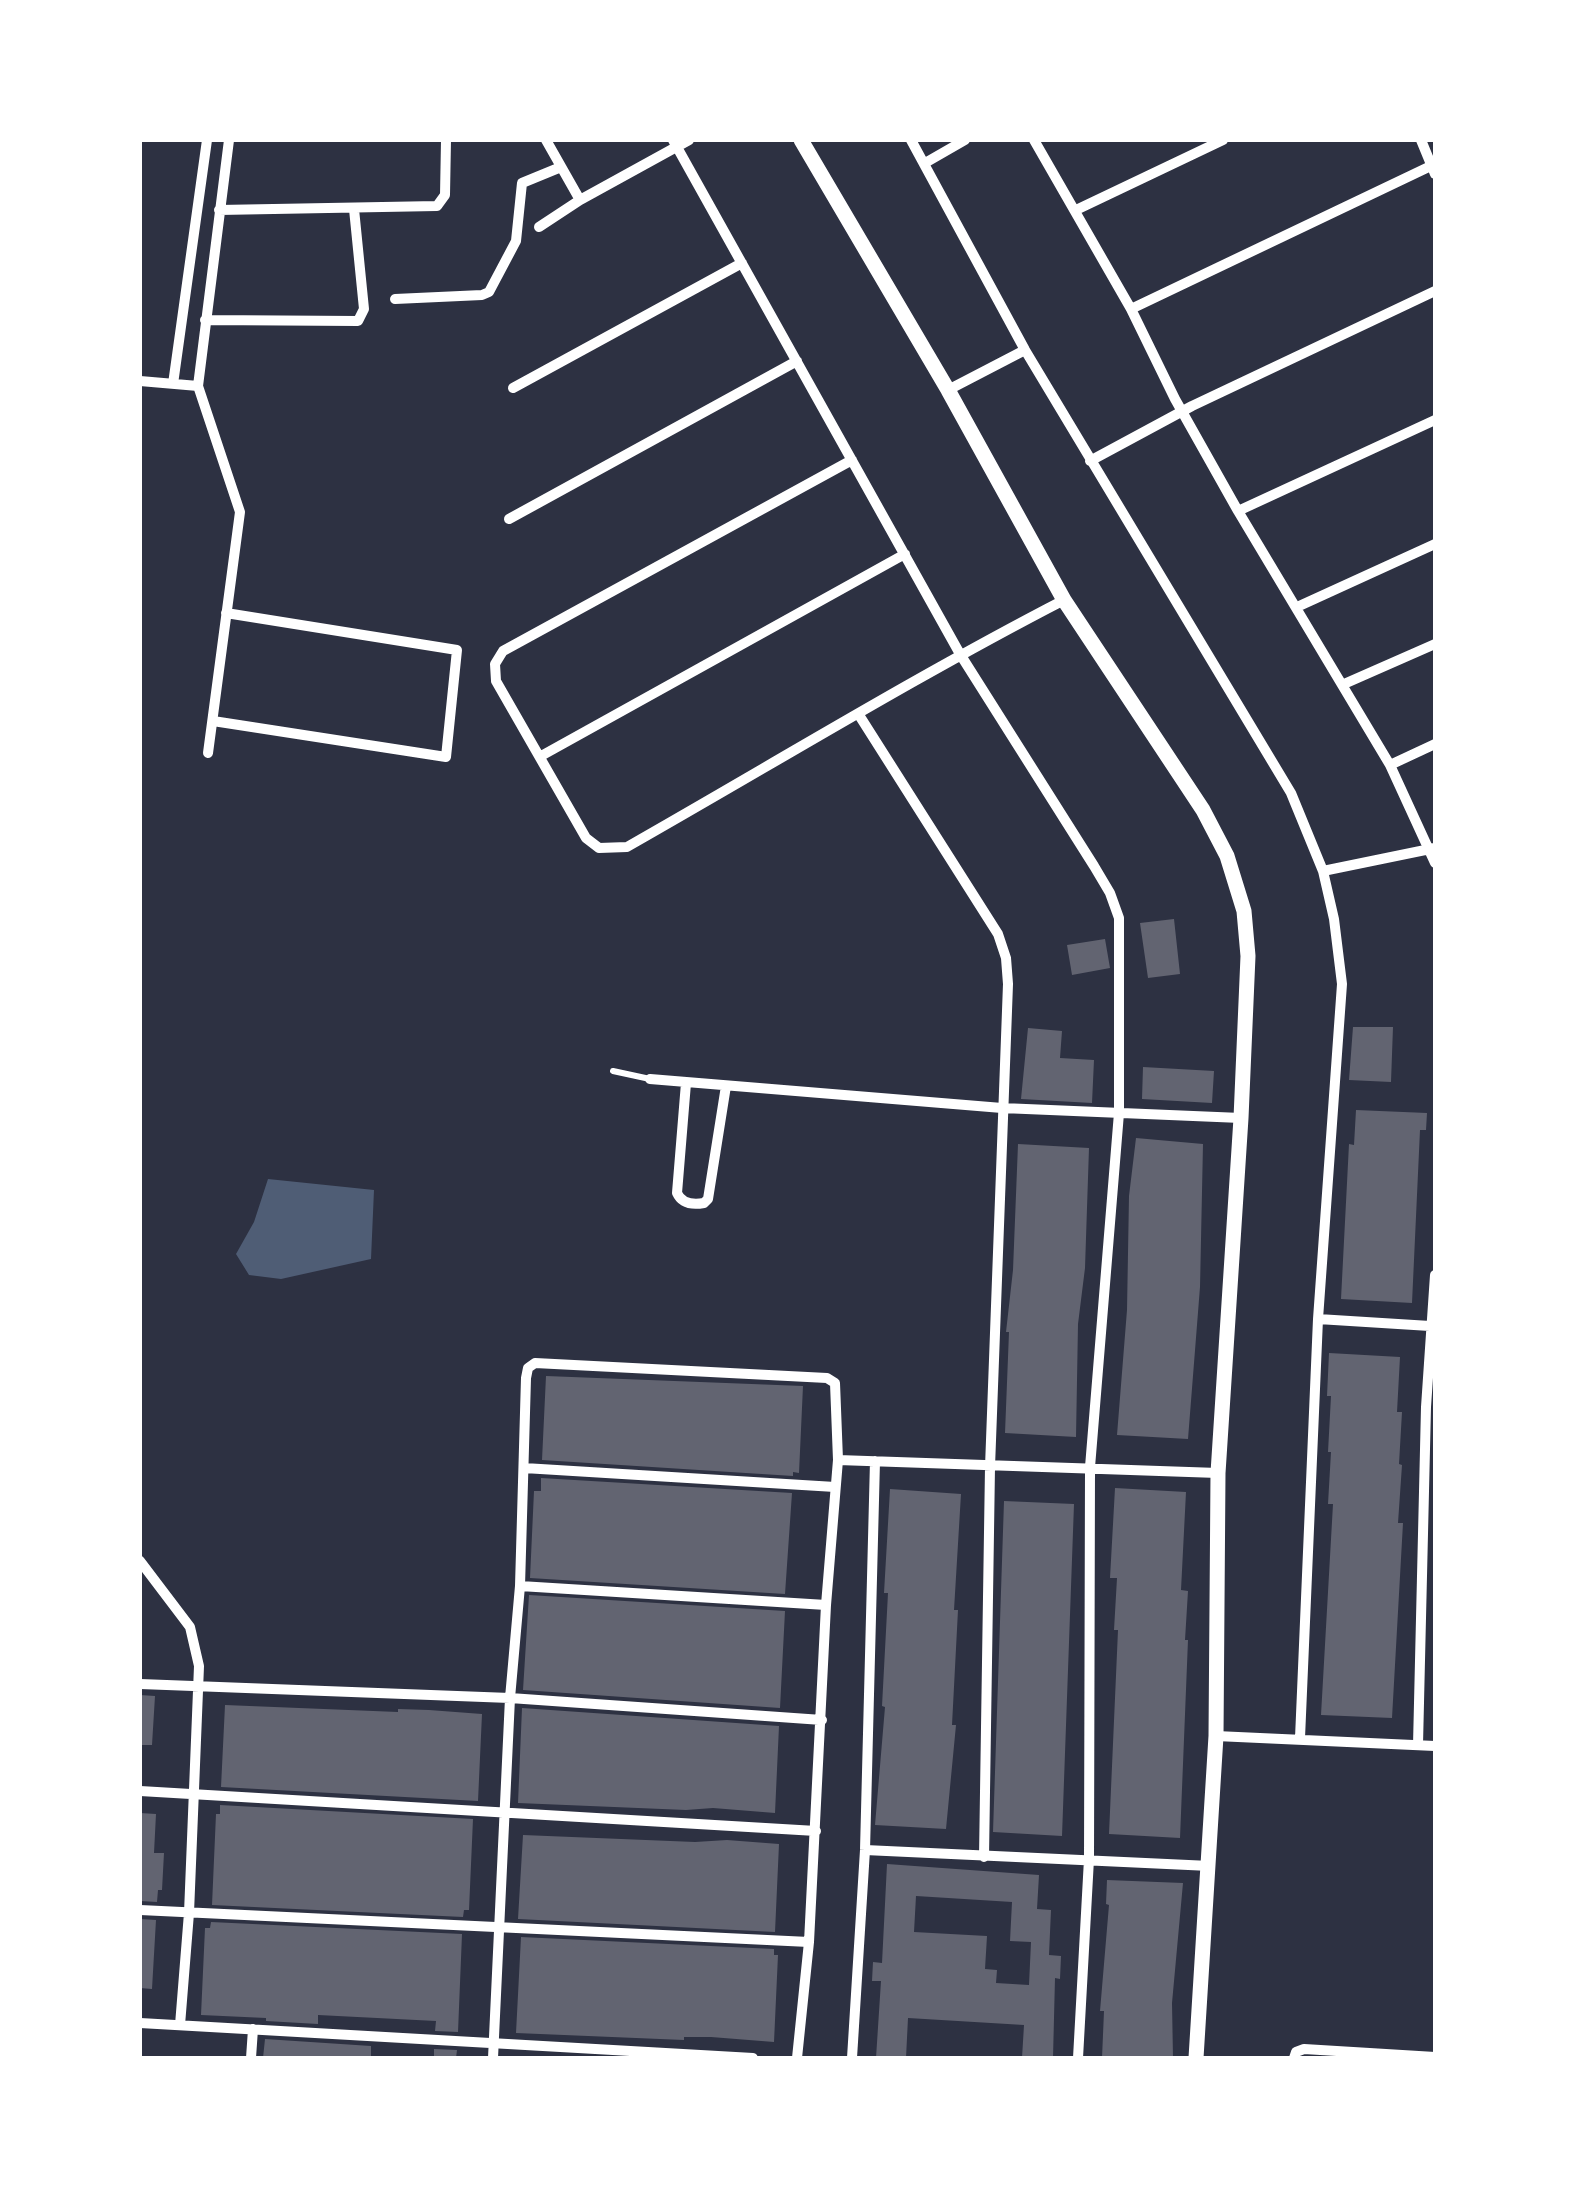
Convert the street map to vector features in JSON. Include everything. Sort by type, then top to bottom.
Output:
[{"type":"street","points":[[173,384],[207,140]]},
{"type":"street","points":[[208,753],[240,512],[198,386],[229,140]]},
{"type":"street","points":[[220,210],[437,206],[445,195],[446,140]]},
{"type":"street","points":[[546,140],[580,200]]},
{"type":"street","points":[[540,227],[675,143],[689,140]]},
{"type":"street","points":[[802,140],[948,390],[1064,600],[1203,810],[1237,882],[1244,912],[1248,956],[1241,1118],[1218,1473],[1216,1736],[1196,2058]]},
{"type":"street","points":[[911,140],[1025,350],[1278,770],[1323,871],[1334,918],[1342,984],[1318,1319],[1300,1738]]},
{"type":"street","points":[[925,163],[965,140]]},
{"type":"street","points":[[1034,140],[1131,309],[1182,412],[1238,511],[1390,765],[1432,849],[1435,864]]},
{"type":"street","points":[[1076,210],[1223,140]]},
{"type":"street","points":[[1131,309],[1434,168],[1421,140]]},
{"type":"street","points":[[675,143],[960,654],[1094,866],[1115,906],[1121,952],[1119,1114],[1090,1467],[1089,1859],[1078,2058]]},
{"type":"street","points":[[395,299],[489,292],[516,241],[522,182],[562,167]]},
{"type":"street","points":[[204,320],[358,321],[364,308],[354,209]]},
{"type":"street","points":[[513,388],[742,262]]},
{"type":"street","points":[[1090,461],[1182,412],[1435,291]]},
{"type":"street","points":[[948,390],[1025,350]]},
{"type":"street","points":[[510,520],[797,360]]},
{"type":"street","points":[[140,381],[198,386]]},
{"type":"street","points":[[1238,511],[1435,420]]},
{"type":"street","points":[[852,460],[502,651],[496,664],[496,681],[586,838],[599,848],[628,846],[960,654],[1064,600]]},
{"type":"street","points":[[1297,606],[1435,544]]},
{"type":"street","points":[[541,756],[905,554]]},
{"type":"street","points":[[212,721],[446,757],[457,650],[226,613]]},
{"type":"street","points":[[1344,684],[1435,644]]},
{"type":"street","points":[[860,715],[998,934],[1006,958],[990,1467],[984,1857]]},
{"type":"street","points":[[1390,765],[1435,744]]},
{"type":"street","points":[[1323,871],[1432,849]]},
{"type":"street","points":[[650,1079],[1002,1108],[1241,1118]]},
{"type":"street","points":[[686,1083],[677,1193],[691,1204],[708,1199],[726,1086]]},
{"type":"street","points":[[1418,1745],[1429,1521],[1430,1326],[1435,1275]]},
{"type":"street","points":[[1318,1319],[1430,1326]]},
{"type":"street","points":[[492,2058],[510,1698],[520,1586],[526,1378],[528,1368],[535,1364],[827,1378],[835,1383],[838,1460],[826,1605],[809,1942],[797,2058]]},
{"type":"street","points":[[838,1460],[1218,1473]]},
{"type":"street","points":[[852,2058],[865,1850],[874,1461]]},
{"type":"street","points":[[524,1468],[834,1487]]},
{"type":"street","points":[[140,1561],[190,1627],[198,1666],[189,1913],[180,2025]]},
{"type":"street","points":[[520,1586],[826,1605]]},
{"type":"street","points":[[1422,1630],[1435,1631]]},
{"type":"street","points":[[140,1684],[510,1698],[822,1720]]},
{"type":"street","points":[[1216,1736],[1435,1746]]},
{"type":"street","points":[[140,1791],[816,1831]]},
{"type":"street","points":[[865,1850],[1210,1866]]},
{"type":"street","points":[[140,1910],[809,1942]]},
{"type":"street","points":[[140,2023],[753,2058]]},
{"type":"street","points":[[251,2058],[253,2029]]},
{"type":"street","points":[[1294,2058],[1296,2052],[1304,2049],[1435,2057]]},
{"type":"lane","points":[[612,1071],[650,1079]]},
{"type":"water","points":[[268,1179],[374,1190],[371,1259],[281,1279],[249,1275],[236,1254],[254,1222]]},
{"type":"building","points":[[1174,919],[1180,974],[1148,978],[1140,923]]},
{"type":"building","points":[[1105,939],[1110,968],[1072,975],[1067,945]]},
{"type":"building","points":[[1353,1027],[1393,1027],[1391,1082],[1349,1080]]},
{"type":"building","points":[[1028,1028],[1062,1031],[1060,1058],[1094,1060],[1092,1103],[1021,1099]]},
{"type":"building","points":[[1143,1067],[1214,1071],[1212,1103],[1142,1099]]},
{"type":"building","points":[[1356,1110],[1427,1113],[1426,1130],[1420,1130],[1412,1303],[1341,1299],[1349,1144],[1354,1145]]},
{"type":"building","points":[[1136,1138],[1203,1144],[1200,1287],[1188,1439],[1117,1435],[1127,1310],[1129,1196]]},
{"type":"building","points":[[1018,1144],[1089,1148],[1085,1268],[1078,1324],[1076,1437],[1005,1433],[1006,1332],[1013,1270]]},
{"type":"building","points":[[1329,1353],[1400,1357],[1397,1412],[1402,1412],[1402,1465],[1398,1523],[1403,1523],[1392,1718],[1321,1715],[1333,1504],[1328,1504]]},
{"type":"building","points":[[546,1376],[803,1386],[799,1473],[793,1472],[793,1476],[542,1460]]},
{"type":"building","points":[[541,1478],[792,1493],[785,1594],[530,1578],[534,1491],[541,1491]]},
{"type":"building","points":[[1115,1488],[1186,1492],[1181,1590],[1188,1591],[1188,1640],[1180,1838],[1109,1834],[1118,1630],[1114,1630],[1117,1578],[1110,1578]]},
{"type":"building","points":[[890,1489],[961,1494],[954,1610],[958,1610],[952,1725],[956,1725],[946,1829],[875,1825],[885,1707],[882,1706],[888,1593],[884,1593]]},
{"type":"building","points":[[1004,1501],[1074,1504],[1062,1836],[993,1832]]},
{"type":"building","points":[[529,1595],[785,1611],[780,1708],[523,1690]]},
{"type":"building","points":[[140,1695],[155,1696],[152,1745],[140,1745]]},
{"type":"building","points":[[225,1705],[482,1714],[478,1801],[221,1787]]},
{"type":"building","points":[[522,1708],[779,1726],[775,1813],[518,1803]]},
{"type":"building","points":[[220,1805],[473,1819],[469,1910],[464,1910],[463,1917],[212,1905],[216,1814],[220,1814]]},
{"type":"building","points":[[140,1813],[156,1814],[154,1853],[164,1853],[162,1890],[158,1890],[157,1902],[140,1901]]},
{"type":"building","points":[[523,1835],[779,1844],[775,1932],[518,1919]]},
{"type":"building","points":[[887,1864],[1039,1875],[1037,1909],[1051,1910],[1049,1955],[1061,1956],[1060,1979],[1055,1978],[1053,2058],[1022,2058],[1024,2025],[908,2018],[906,2058],[876,2058],[881,1981],[872,1981],[873,1962],[882,1963]],"holes":[[[916,1896],[1012,1902],[1010,1941],[1031,1942],[1029,1985],[996,1983],[997,1970],[985,1969],[987,1936],[914,1932]]]},
{"type":"building","points":[[1107,1880],[1183,1883],[1172,2003],[1173,2058],[1102,2058],[1104,2011],[1100,2011],[1109,1905]]},
{"type":"building","points":[[140,1919],[156,1920],[152,1989],[140,1988]]},
{"type":"building","points":[[211,1922],[462,1934],[458,2032],[435,2031],[436,2021],[318,2015],[318,2024],[201,2015],[205,1928],[210,1928]]},
{"type":"building","points":[[521,1937],[774,1949],[774,1955],[778,1955],[774,2042],[516,2033]]},
{"type":"building","points":[[265,2039],[371,2046],[371,2058],[263,2058]]},
{"type":"building","points":[[434,2049],[457,2050],[456,2058],[434,2058]]}]
